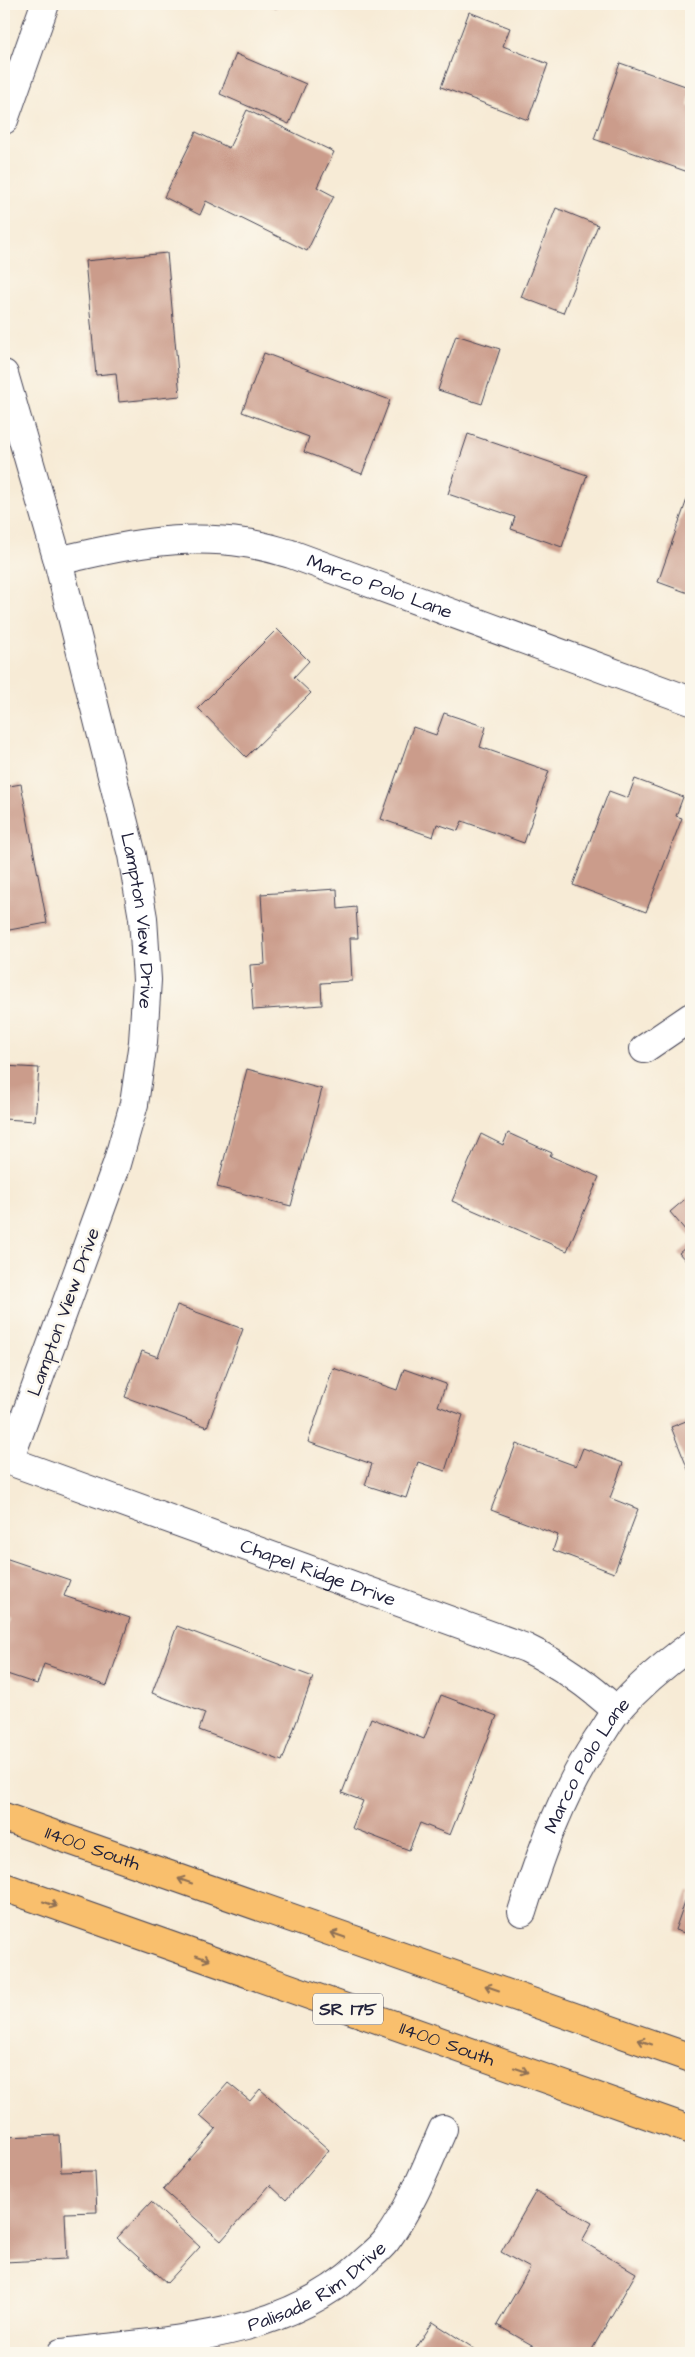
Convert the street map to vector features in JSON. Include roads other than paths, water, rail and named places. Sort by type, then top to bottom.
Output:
[{"type":"main road","name":"11400 South","points":[[4,1817],[691,2058]]},
{"type":"main road","name":"11400 South","points":[[4,1887],[691,2130]]},
{"type":"street","points":[[4,120],[45,4]]},
{"type":"street","name":"Lampton View Drive","points":[[4,374],[58,561],[132,855],[143,918],[147,980],[143,1042],[134,1104],[117,1164],[6,1460]]},
{"type":"street","name":"Marco Polo Lane","points":[[58,561],[115,547],[160,541],[203,539],[247,543],[290,554],[691,701]]},
{"type":"street","points":[[644,1049],[691,1016]]},
{"type":"street","name":"Chapel Ridge Drive","points":[[6,1460],[526,1648],[554,1661],[578,1678],[617,1711]]},
{"type":"street","name":"Marco Polo Lane","points":[[522,1912],[559,1806],[585,1759],[617,1711],[666,1664],[691,1645]]},
{"type":"street","name":"Palisade Rim Drive","points":[[61,2353],[234,2331],[290,2313],[341,2283],[385,2242],[417,2190],[443,2130]]}]
